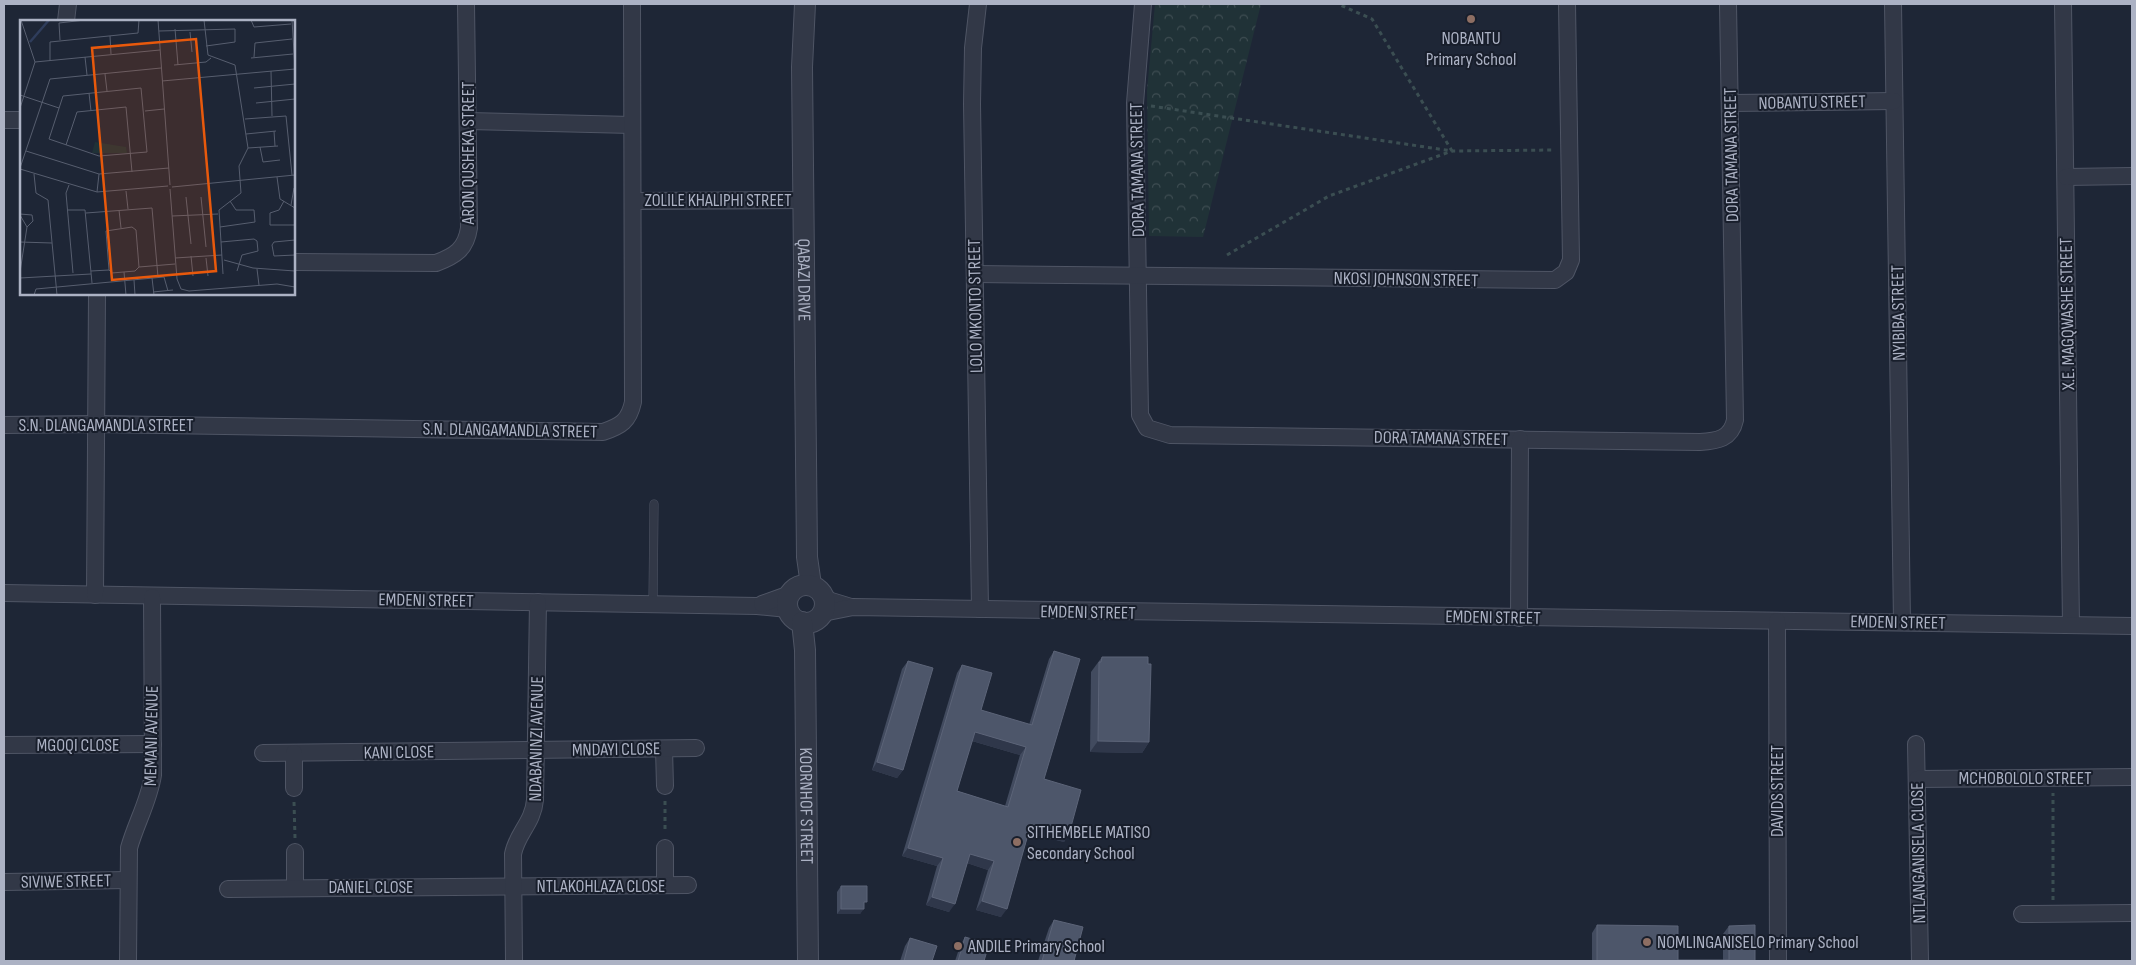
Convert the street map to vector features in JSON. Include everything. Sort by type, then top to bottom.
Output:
[{"type":"street","points":[[66,20],[68,4]]},
{"type":"street","name":"ARON QUSHEKA STREET","points":[[295,262],[436,263],[454,257],[464,245],[470,228],[466,4]]},
{"type":"street","name":"S.N. DLANGAMANDLA STREET","points":[[4,425],[97,424],[603,432],[625,423],[633,402],[632,4]]},
{"type":"street","name":"QABAZI DRIVE","points":[[805,4],[802,67],[806,604]]},
{"type":"street","name":"LOLO MKONTO STREET","points":[[978,4],[972,76],[980,609]]},
{"type":"street","name":"DORA TAMANA STREET","points":[[1143,4],[1135,103],[1140,415],[1147,428],[1170,435],[1700,442],[1719,441],[1730,432],[1735,420],[1728,4]]},
{"type":"street","name":"NKOSI JOHNSON STREET","points":[[975,274],[1555,280],[1566,272],[1570,260],[1567,4]]},
{"type":"street","name":"NYIBIBA STREET","points":[[1893,4],[1902,622]]},
{"type":"street","name":"X.E. MAGQWASHE STREET","points":[[2063,4],[2071,625]]},
{"type":"street","name":"NOBANTU STREET","points":[[1730,103],[1894,101]]},
{"type":"street","points":[[4,120],[20,120]]},
{"type":"street","points":[[469,121],[632,125]]},
{"type":"street","points":[[2066,177],[2132,176]]},
{"type":"street","name":"ZOLILE KHALIPHI STREET","points":[[633,201],[804,200]]},
{"type":"street","points":[[95,595],[97,295]]},
{"type":"street","points":[[1519,618],[1520,439]]},
{"type":"street","name":"EMDENI STREET","points":[[4,593],[152,597],[758,606],[806,604],[853,607],[2132,626]]},
{"type":"street","name":"MEMANI AVENUE","points":[[128,961],[129,848],[133,833],[150,795],[154,775],[152,597]]},
{"type":"street","name":"NDABANINZI AVENUE","points":[[514,961],[514,848],[534,814],[538,602]]},
{"type":"street","name":"KOORNHOF STREET","points":[[806,604],[804,650],[808,961]]},
{"type":"street","name":"DAVIDS STREET","points":[[1778,621],[1778,961]]},
{"type":"street","name":"MGOQI CLOSE","points":[[4,745],[153,744]]},
{"type":"street","name":"NTLANGANISELA CLOSE","points":[[1916,744],[1920,961]]},
{"type":"street","name":"MNDAYI CLOSE","points":[[536,750],[696,748]]},
{"type":"street","points":[[664,749],[665,786]]},
{"type":"street","name":"KANI CLOSE","points":[[262,753],[536,750]]},
{"type":"street","points":[[294,753],[294,788]]},
{"type":"street","name":"MCHOBOLOLO STREET","points":[[1917,779],[2132,778]]},
{"type":"street","points":[[665,848],[665,885]]},
{"type":"street","points":[[295,852],[295,888]]},
{"type":"street","name":"SIVIWE STREET","points":[[4,882],[128,880]]},
{"type":"street","name":"NTLAKOHLAZA CLOSE","points":[[513,886],[688,885]]},
{"type":"street","name":"DANIEL CLOSE","points":[[228,889],[513,886]]},
{"type":"street","points":[[2022,914],[2132,914]]},
{"type":"lane","points":[[653,604],[654,504]]},
{"type":"path","points":[[1338,4],[1372,19],[1452,150]]},
{"type":"path","points":[[1135,103],[1452,150],[1569,150]]},
{"type":"path","points":[[1227,255],[1329,196],[1452,150]]},
{"type":"path","points":[[2053,778],[2053,914]]},
{"type":"path","points":[[665,786],[665,848]]},
{"type":"path","points":[[294,788],[295,852]]},
{"type":"green space","points":[[1155,4],[1261,4],[1203,237],[1149,236],[1147,91]]},
{"type":"building","points":[[1054,651],[1080,659],[1044,779],[1081,790],[1069,834],[1031,824],[1007,909],[982,901],[994,861],[970,854],[955,904],[932,897],[943,858],[908,848],[962,665],[992,673],[981,710],[1032,725]],"holes":[[[975,732],[1026,747],[1008,807],[957,791]]]},
{"type":"building","points":[[1102,657],[1148,657],[1148,664],[1151,664],[1149,742],[1098,741],[1099,662],[1101,662]]},
{"type":"building","points":[[908,661],[933,668],[903,770],[877,762]]},
{"type":"building","points":[[841,886],[867,886],[867,902],[864,902],[864,909],[841,909]]},
{"type":"building","points":[[1054,920],[1083,927],[1074,961],[1042,961]]},
{"type":"building","points":[[1597,925],[1678,926],[1678,960],[1729,960],[1729,926],[1755,925],[1755,961],[1597,961]]},
{"type":"building","points":[[965,937],[989,944],[984,961],[958,961]]},
{"type":"building","points":[[910,938],[937,946],[932,961],[904,961]]},
{"type":"place","name":"NOBANTU Primary School","points":[[1471,19]]},
{"type":"place","name":"SITHEMBELE MATISO Secondary School","points":[[1017,842]]},
{"type":"place","name":"NOMLINGANISELO Primary School","points":[[1647,942]]},
{"type":"place","name":"ANDILE Primary School","points":[[958,946]]}]
